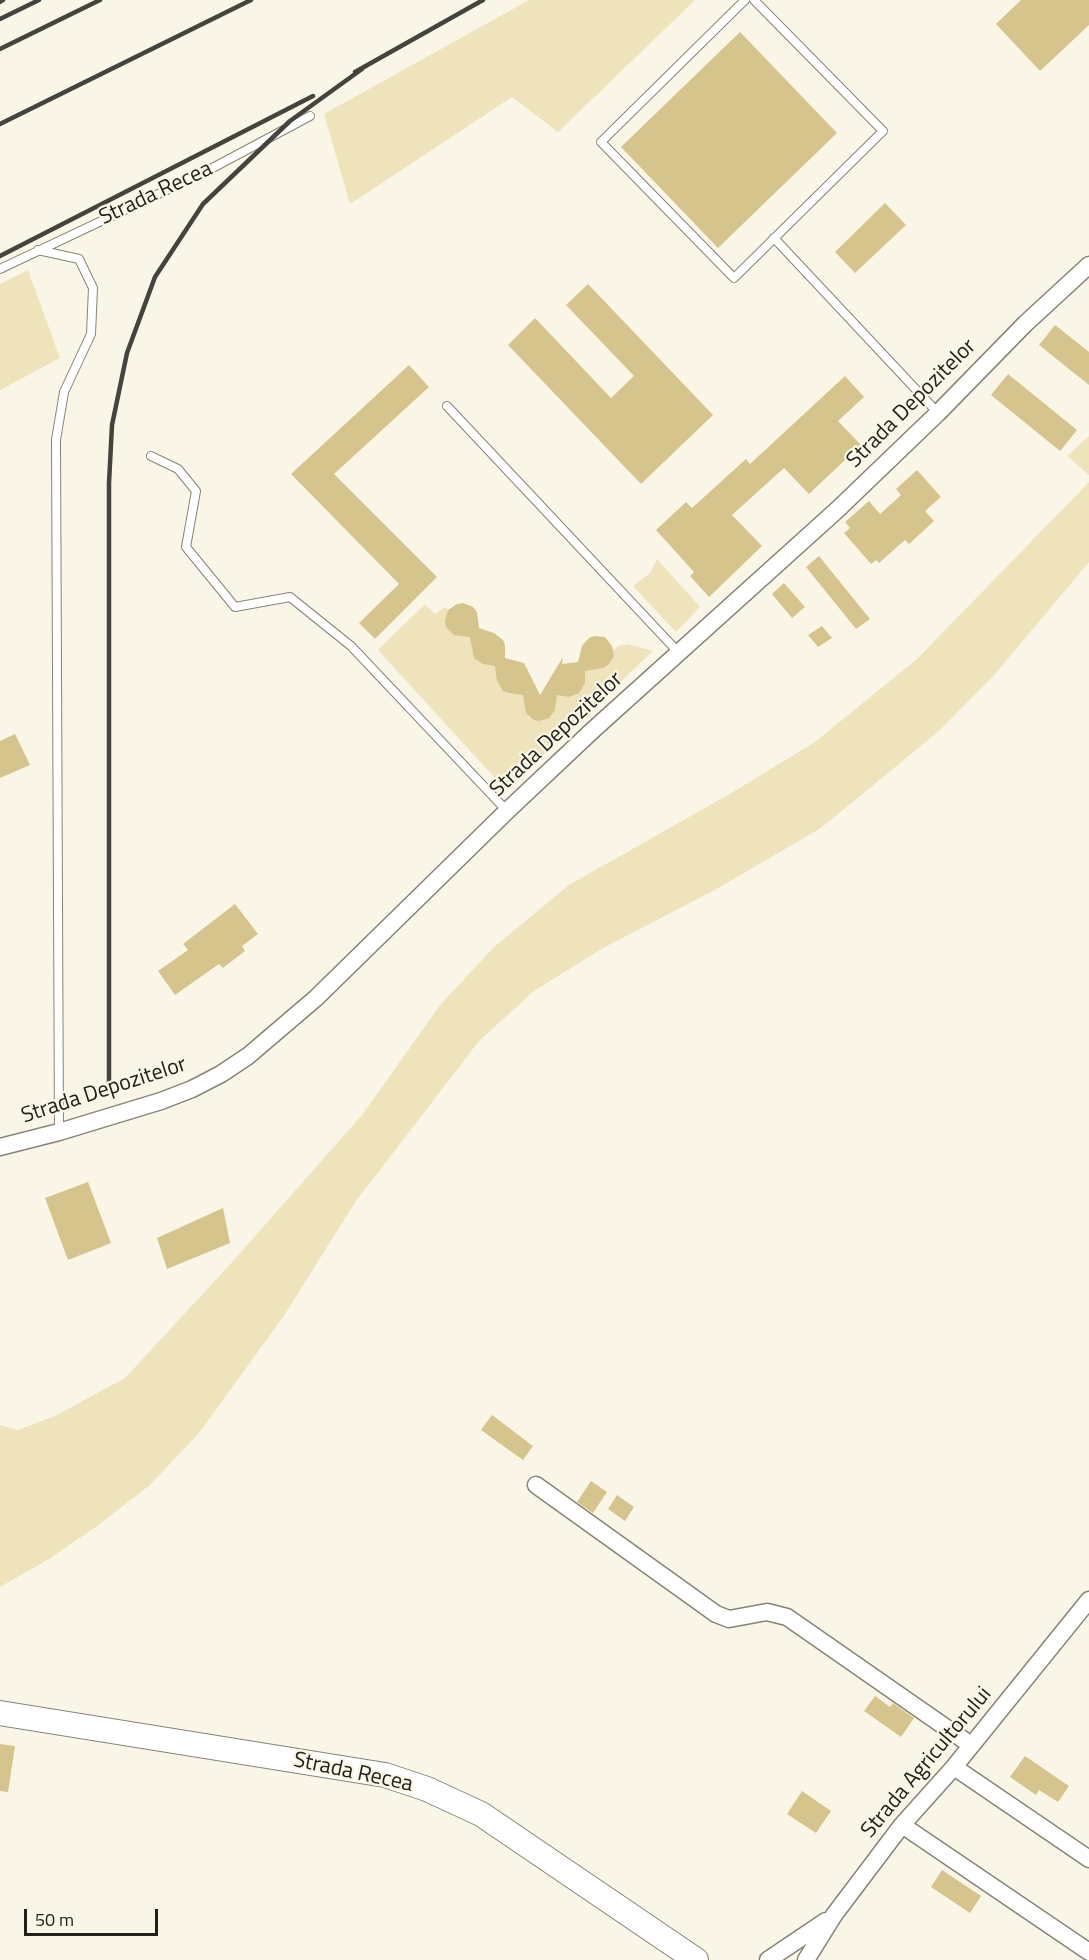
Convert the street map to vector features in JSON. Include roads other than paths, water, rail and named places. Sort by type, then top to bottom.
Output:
[{"type":"main road","name":"Strada Recea","points":[[0,1713],[385,1775],[427,1789],[481,1814],[696,1960]]},
{"type":"street","name":"Strada Depozitelor","points":[[0,1147],[161,1101],[221,1074],[248,1056],[316,998],[507,812],[837,510],[938,413],[1025,324],[1089,265]]},
{"type":"street","points":[[536,1485],[716,1614],[729,1619],[767,1612],[787,1617],[972,1745]]},
{"type":"street","name":"Strada Agricultorului","points":[[806,1960],[834,1915],[902,1825],[954,1767],[1089,1600]]},
{"type":"street","points":[[954,1767],[1089,1859]]},
{"type":"street","points":[[902,1825],[1089,1952]]},
{"type":"street","points":[[768,1960],[834,1915]]},
{"type":"lane","points":[[745,0],[601,142],[734,278],[883,131],[754,0]]},
{"type":"lane","name":"Strada Recea","points":[[0,269],[205,172],[310,116]]},
{"type":"lane","points":[[774,238],[938,413]]},
{"type":"lane","points":[[38,250],[79,259],[93,288],[91,334],[64,392],[56,440],[58,1132]]},
{"type":"lane","points":[[447,406],[679,653]]},
{"type":"lane","points":[[151,456],[178,469],[196,492],[186,547],[235,607],[290,597],[351,646],[507,812]]},
{"type":"railway","points":[[0,19],[39,0]]},
{"type":"railway","points":[[0,49],[100,0]]},
{"type":"railway","points":[[0,124],[251,0]]},
{"type":"railway","points":[[355,72],[483,0]]},
{"type":"railway","points":[[109,1085],[109,483],[112,425],[127,353],[155,277],[203,204],[290,121],[362,69]]},
{"type":"railway","points":[[0,256],[313,96]]}]
